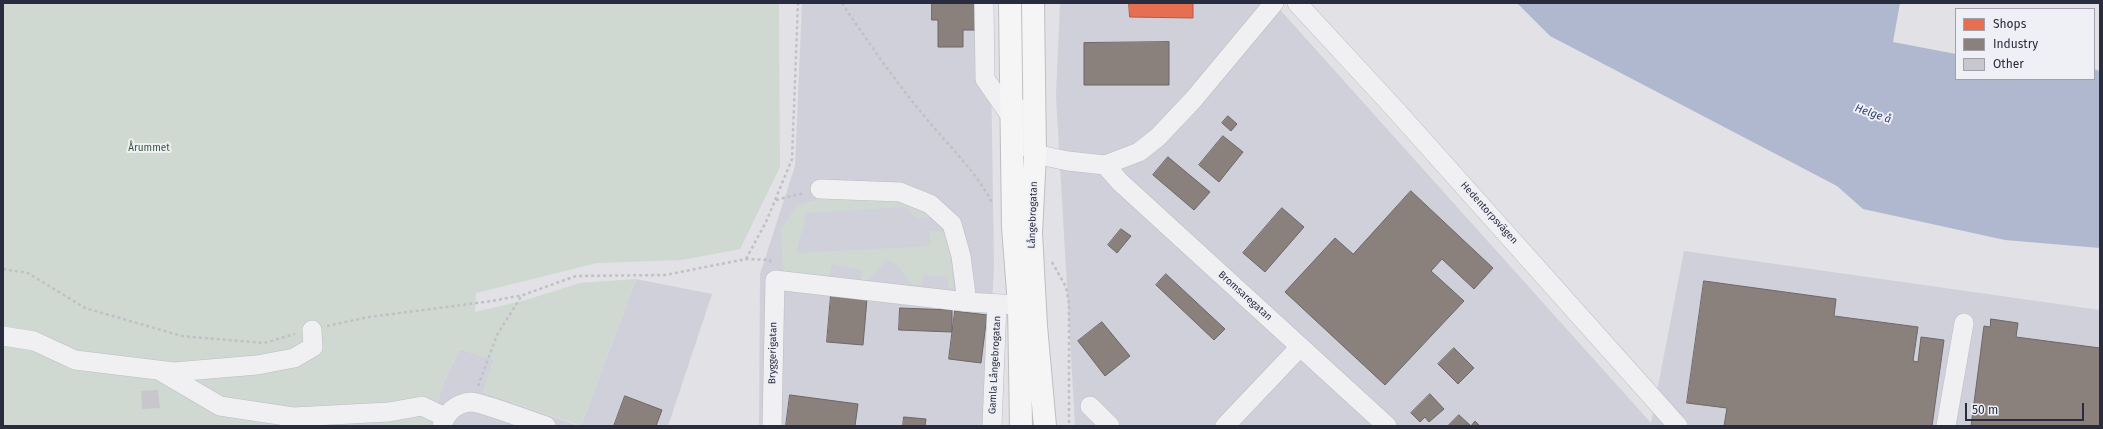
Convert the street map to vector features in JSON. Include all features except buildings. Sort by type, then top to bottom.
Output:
[{"type":"main road","name":"Långebrogatan","points":[[1010,3],[1010,115],[1013,227],[1019,305],[1021,426]]},
{"type":"main road","name":"Långebrogatan","points":[[1033,3],[1035,154],[1031,233],[1036,326],[1045,426]]},
{"type":"street","points":[[984,3],[985,79],[1010,115]]},
{"type":"street","points":[[1018,3],[1022,132],[1026,144],[1035,154],[1068,161],[1105,165],[1139,152],[1158,136],[1193,100],[1274,3]]},
{"type":"street","name":"Hedentorpsvägen","points":[[1297,3],[1431,149],[1678,426]]},
{"type":"street","name":"Bromsaregatan","points":[[1105,165],[1120,182],[1387,426]]},
{"type":"street","points":[[820,189],[900,192],[930,204],[952,224],[961,256],[967,302],[1019,305]]},
{"type":"street","name":"Bryggerigatan","points":[[772,426],[774,280],[967,302]]},
{"type":"street","name":"Gamla Långebrogatan","points":[[992,426],[998,304]]},
{"type":"street","points":[[1946,426],[1964,323]]},
{"type":"street","points":[[3,336],[34,341],[75,360],[174,372],[257,366],[294,358],[313,347],[312,330]]},
{"type":"street","points":[[1225,426],[1300,347]]},
{"type":"street","points":[[159,370],[220,406],[253,412],[292,417],[389,412],[422,406],[443,422],[454,407],[472,402],[546,426]]},
{"type":"street","points":[[1090,406],[1110,426]]},
{"type":"path","points":[[3,269],[28,273],[85,308],[182,336],[264,343],[369,317],[492,301],[523,295],[576,276],[665,275],[746,259],[766,222],[792,159],[798,3]]},
{"type":"path","points":[[842,3],[869,45],[920,111],[968,165],[985,189],[996,209]]},
{"type":"path","points":[[775,200],[820,189]]},
{"type":"path","points":[[1050,260],[1066,286],[1069,304],[1070,426]]},
{"type":"path","points":[[472,402],[497,335],[523,295]]},
{"type":"shaded area","points":[[802,3],[990,3],[994,266],[986,426],[759,426],[760,274],[795,166]]},
{"type":"shaded area","points":[[1060,3],[1274,3],[1651,423],[1684,251],[2100,310],[2100,426],[1075,426],[1056,96]]},
{"type":"shaded area","points":[[636,279],[712,294],[668,426],[581,426]]},
{"type":"shaded area","points":[[460,349],[494,360],[483,392],[579,426],[429,426],[446,377]]},
{"type":"green space","name":"Årummet","points":[[3,3],[779,3],[780,167],[740,249],[682,260],[597,263],[476,293],[475,312],[526,300],[580,283],[636,279],[581,426],[483,392],[494,360],[460,349],[446,377],[429,426],[3,426]]},
{"type":"green space","points":[[898,197],[932,215],[929,218],[915,218],[907,207],[806,213],[797,253],[930,246],[930,231],[940,231],[950,239],[953,288],[948,288],[948,277],[924,275],[921,285],[911,284],[896,264],[887,260],[868,280],[861,280],[862,270],[832,264],[829,276],[783,273],[781,229],[797,205],[822,198]]},
{"type":"water","name":"Helge å","points":[[1517,3],[1900,3],[1893,42],[1955,54],[1955,80],[2095,80],[2095,69],[2100,71],[2100,248],[2005,240],[1863,209],[1837,186],[1550,36]]}]
